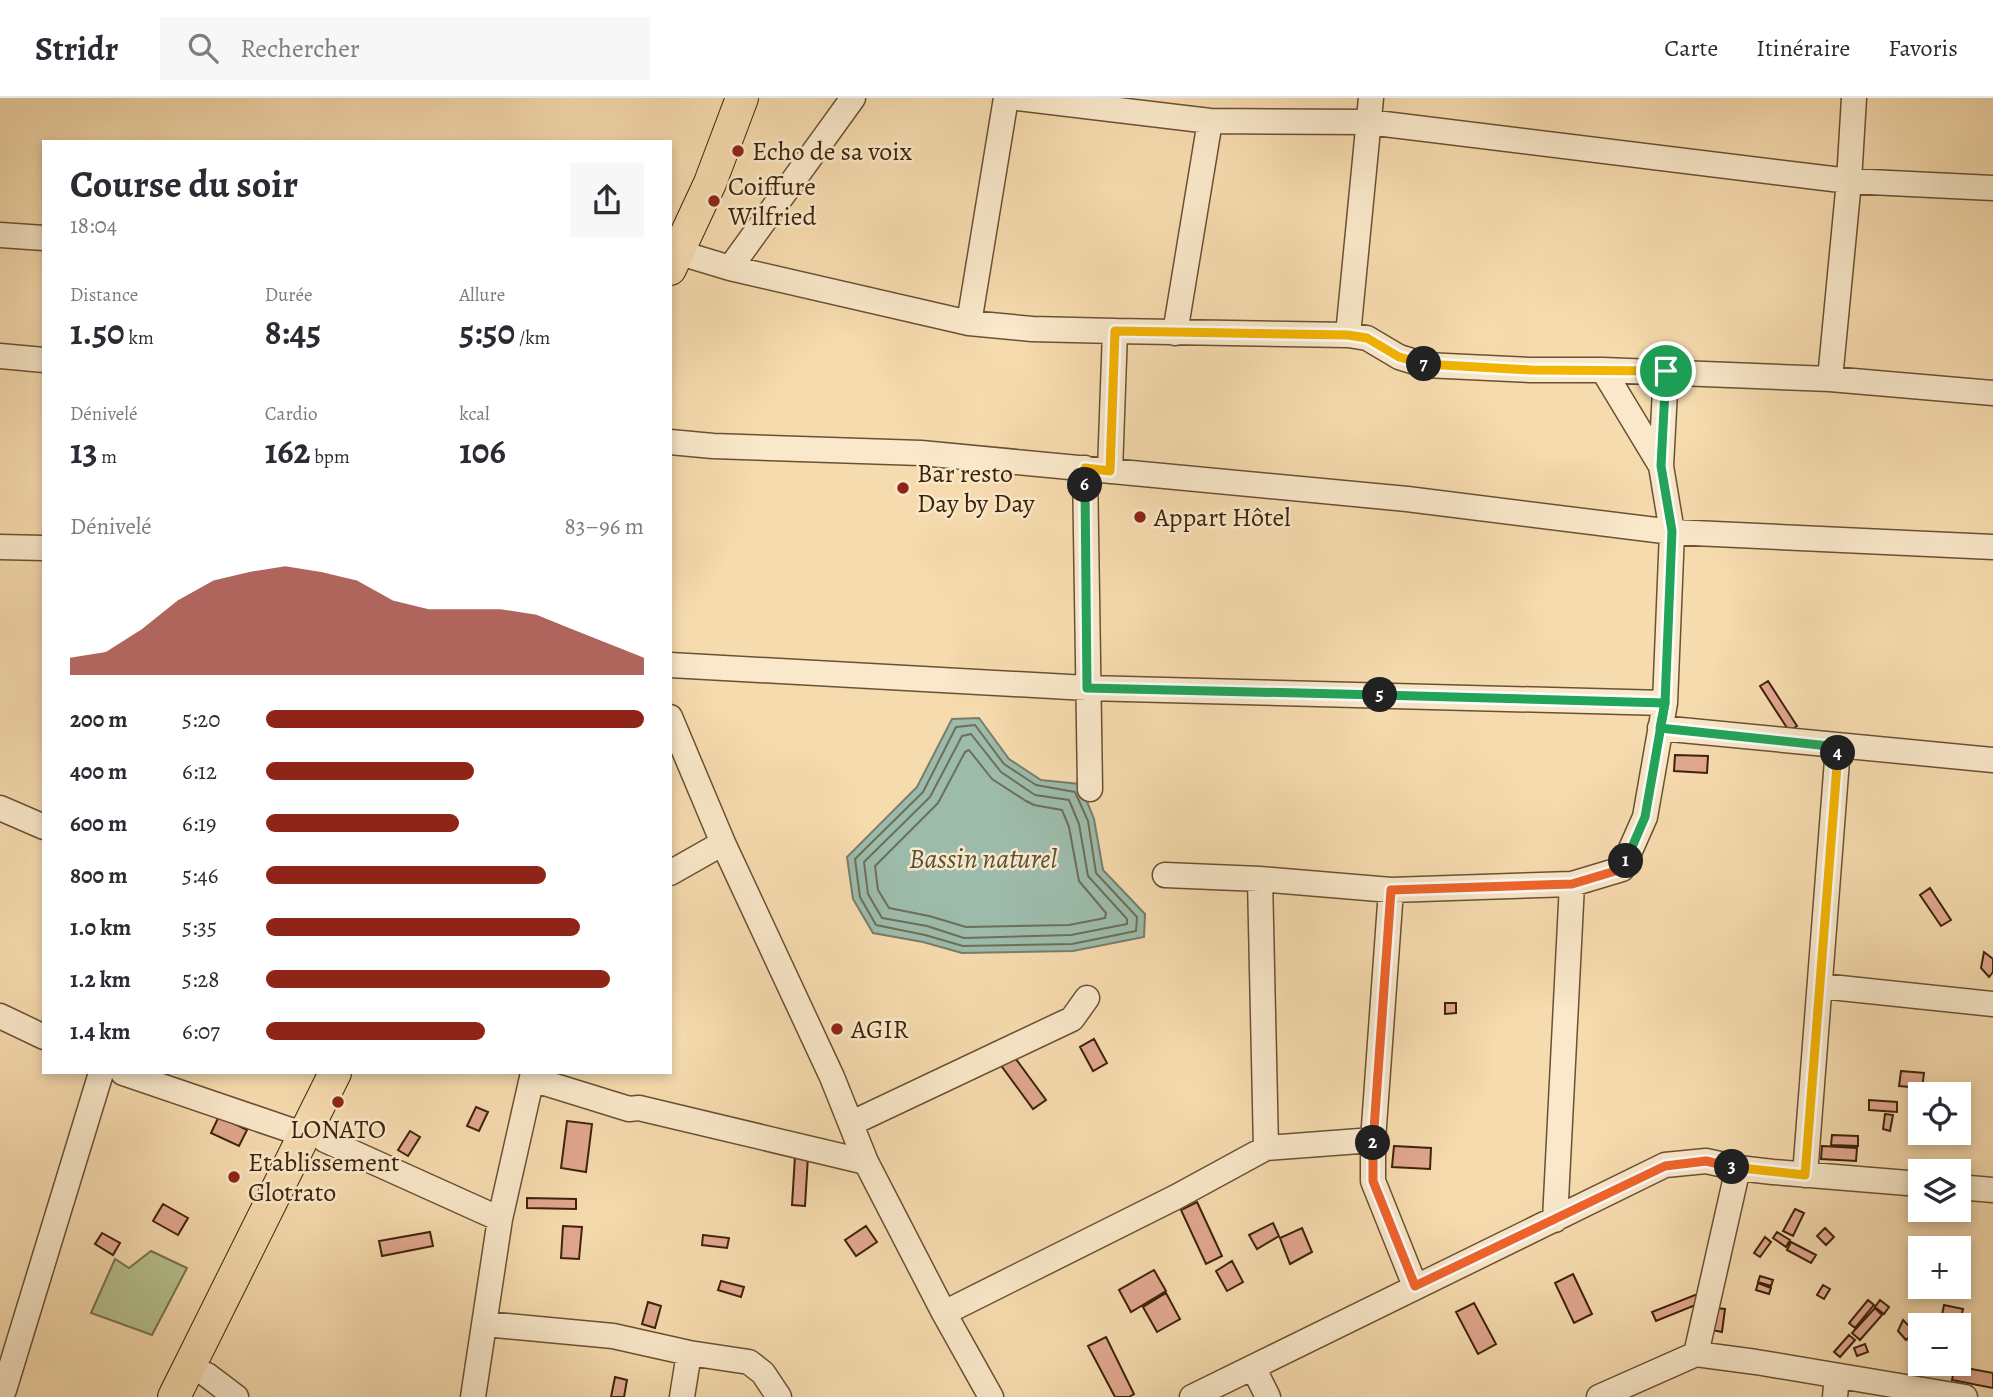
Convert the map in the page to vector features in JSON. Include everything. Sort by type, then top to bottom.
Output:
[{"type":"main road","points":[[673,250],[721,98]]},
{"type":"main road","points":[[673,250],[710,183],[742,98]]},
{"type":"main road","points":[[202,1386],[315,1138],[335,1074]]},
{"type":"main road","points":[[174,1397],[315,1138],[354,1074]]},
{"type":"street","points":[[730,268],[853,98]]},
{"type":"street","points":[[969,323],[1006,98]]},
{"type":"street","points":[[1018,98],[1210,121],[1369,110],[1849,181],[1993,188]]},
{"type":"street","points":[[1830,379],[1854,98]]},
{"type":"street","points":[[1348,335],[1369,110]]},
{"type":"street","points":[[1175,333],[1210,121]]},
{"type":"street","points":[[0,235],[42,238]]},
{"type":"street","points":[[673,250],[730,268],[969,323],[1175,333],[1348,335],[1367,338],[1399,357],[1425,365],[1519,370],[1666,371],[1830,379],[1993,393]]},
{"type":"street","points":[[1110,471],[1115,331]]},
{"type":"street","points":[[0,356],[42,360]]},
{"type":"street","points":[[1602,370],[1661,466]]},
{"type":"street","points":[[1165,875],[1260,879],[1391,890],[1572,884],[1622,869],[1645,817],[1665,703],[1672,531],[1661,466],[1666,371]]},
{"type":"street","points":[[672,442],[921,453],[1407,499],[1672,531],[1993,547]]},
{"type":"street","points":[[1085,468],[1090,789]]},
{"type":"street","points":[[0,547],[42,548]]},
{"type":"street","points":[[672,665],[1087,688],[1665,703]]},
{"type":"street","points":[[672,722],[723,844],[832,1077],[866,1162],[991,1397]]},
{"type":"street","points":[[1660,728],[1993,760]]},
{"type":"street","points":[[1805,1175],[1838,747]]},
{"type":"street","points":[[0,808],[42,826]]},
{"type":"street","points":[[672,872],[723,844]]},
{"type":"street","points":[[1260,879],[1266,1148]]},
{"type":"street","points":[[1555,1220],[1572,884]]},
{"type":"street","points":[[1391,890],[1373,1140],[1373,1181],[1415,1286]]},
{"type":"street","points":[[1821,986],[1993,1004]]},
{"type":"street","points":[[852,1124],[1072,1019],[1087,998]]},
{"type":"street","points":[[0,1016],[42,1036]]},
{"type":"street","points":[[9,1392],[101,1074]]},
{"type":"street","points":[[125,1074],[315,1138],[500,1219]]},
{"type":"street","points":[[473,1397],[500,1219],[533,1076],[629,1109],[639,1108],[866,1162]]},
{"type":"street","points":[[944,1313],[1176,1197],[1266,1148],[1373,1140]]},
{"type":"street","points":[[1192,1397],[1665,1166],[1706,1161],[1738,1168],[1908,1183]]},
{"type":"street","points":[[1696,1354],[1738,1168]]},
{"type":"street","points":[[1971,1188],[1993,1190]]},
{"type":"street","points":[[485,1324],[613,1336],[689,1353],[749,1362],[764,1373],[779,1397]]},
{"type":"street","points":[[682,1397],[689,1353]]},
{"type":"street","points":[[1599,1397],[1696,1354],[1836,1386],[1965,1397]]},
{"type":"street","points":[[1253,1367],[1268,1397]]},
{"type":"street","points":[[202,1386],[236,1397]]},
{"type":"green space","points":[[151,1251],[187,1268],[152,1335],[91,1313],[115,1259],[129,1268]]},
{"type":"water","name":"Bassin naturel","points":[[979,718],[1009,759],[1041,780],[1080,784],[1094,819],[1103,870],[1145,914],[1144,937],[1073,951],[962,953],[923,942],[873,933],[853,899],[847,857],[917,787],[952,719]]},
{"type":"building","points":[[1768,681],[1797,726],[1789,731],[1760,686]]},
{"type":"building","points":[[1675,755],[1708,756],[1707,773],[1674,771]]},
{"type":"building","points":[[1930,888],[1951,920],[1941,926],[1920,895]]},
{"type":"building","points":[[1984,952],[1993,959],[1993,972],[1989,977],[1981,968]]},
{"type":"building","points":[[1445,1003],[1456,1003],[1456,1013],[1445,1014]]},
{"type":"building","points":[[1094,1039],[1107,1063],[1093,1071],[1080,1047]]},
{"type":"building","points":[[1010,1051],[1046,1100],[1033,1109],[997,1060]]},
{"type":"building","points":[[1901,1071],[1924,1073],[1923,1082],[1908,1082],[1908,1087],[1899,1086]]},
{"type":"building","points":[[1869,1100],[1897,1102],[1897,1112],[1869,1110]]},
{"type":"building","points":[[476,1107],[488,1112],[479,1131],[467,1126]]},
{"type":"building","points":[[1885,1114],[1893,1115],[1890,1131],[1883,1129]]},
{"type":"building","points":[[219,1116],[247,1130],[239,1146],[211,1133]]},
{"type":"building","points":[[567,1121],[592,1124],[586,1172],[561,1168]]},
{"type":"building","points":[[410,1131],[420,1137],[408,1156],[398,1150]]},
{"type":"building","points":[[1832,1135],[1858,1136],[1858,1146],[1831,1145]]},
{"type":"building","points":[[1394,1146],[1431,1148],[1430,1169],[1392,1167]]},
{"type":"building","points":[[1822,1146],[1857,1148],[1856,1161],[1821,1159]]},
{"type":"building","points":[[795,1156],[808,1156],[805,1206],[792,1205]]},
{"type":"building","points":[[527,1198],[576,1199],[576,1209],[527,1208]]},
{"type":"building","points":[[1197,1202],[1222,1256],[1206,1264],[1181,1210]]},
{"type":"building","points":[[163,1204],[188,1218],[178,1235],[153,1221]]},
{"type":"building","points":[[1795,1209],[1804,1213],[1793,1236],[1783,1231]]},
{"type":"building","points":[[1273,1223],[1279,1236],[1257,1249],[1249,1235]]},
{"type":"building","points":[[563,1226],[582,1227],[579,1259],[561,1258]]},
{"type":"building","points":[[866,1226],[877,1242],[856,1256],[845,1240]]},
{"type":"building","points":[[1302,1228],[1312,1252],[1290,1264],[1280,1238]]},
{"type":"building","points":[[1825,1228],[1834,1237],[1826,1245],[1817,1236]]},
{"type":"building","points":[[430,1232],[433,1246],[382,1256],[379,1241]]},
{"type":"building","points":[[1777,1232],[1790,1240],[1786,1247],[1773,1238]]},
{"type":"building","points":[[102,1233],[120,1243],[113,1255],[95,1244]]},
{"type":"building","points":[[703,1235],[729,1238],[727,1248],[702,1245]]},
{"type":"building","points":[[1765,1237],[1771,1242],[1760,1257],[1754,1253]]},
{"type":"building","points":[[1791,1242],[1816,1255],[1811,1263],[1787,1250]]},
{"type":"building","points":[[1232,1261],[1243,1282],[1227,1291],[1216,1271]]},
{"type":"building","points":[[1154,1270],[1166,1291],[1131,1312],[1119,1290]]},
{"type":"building","points":[[1573,1274],[1592,1314],[1574,1323],[1555,1283]]},
{"type":"building","points":[[1760,1276],[1773,1280],[1771,1286],[1758,1282]]},
{"type":"building","points":[[721,1281],[744,1287],[741,1297],[718,1290]]},
{"type":"building","points":[[1758,1283],[1771,1288],[1769,1294],[1756,1290]]},
{"type":"building","points":[[1823,1285],[1830,1289],[1824,1299],[1817,1295]]},
{"type":"building","points":[[1166,1293],[1180,1319],[1157,1332],[1143,1307]]},
{"type":"building","points":[[1700,1293],[1703,1302],[1656,1321],[1652,1312]]},
{"type":"building","points":[[1868,1300],[1874,1305],[1855,1328],[1849,1323]]},
{"type":"building","points":[[1880,1300],[1889,1307],[1884,1314],[1875,1307]]},
{"type":"building","points":[[648,1302],[661,1306],[655,1328],[642,1324]]},
{"type":"building","points":[[1474,1303],[1496,1344],[1478,1354],[1456,1312]]},
{"type":"building","points":[[1944,1305],[1963,1309],[1962,1313],[1942,1313]]},
{"type":"building","points":[[1716,1308],[1725,1309],[1722,1332],[1712,1330]]},
{"type":"building","points":[[1875,1308],[1882,1315],[1860,1340],[1852,1333]]},
{"type":"building","points":[[1903,1320],[1908,1325],[1908,1338],[1906,1340],[1898,1331]]},
{"type":"building","points":[[1849,1335],[1855,1340],[1840,1357],[1834,1352]]},
{"type":"building","points":[[1106,1337],[1134,1394],[1129,1397],[1115,1397],[1088,1346]]},
{"type":"building","points":[[1865,1344],[1868,1352],[1857,1356],[1854,1348]]},
{"type":"building","points":[[1971,1369],[1993,1373],[1993,1388],[1952,1380],[1953,1376],[1971,1376]]},
{"type":"building","points":[[615,1377],[627,1380],[624,1397],[611,1397]]},
{"type":"place","name":"Echo de sa voix","points":[[738,151]]},
{"type":"place","name":"Coiffure Wilfried","points":[[714,201]]},
{"type":"place","name":"Bar resto Day by Day","points":[[903,488]]},
{"type":"place","name":"Appart Hôtel","points":[[1140,517]]},
{"type":"place","name":"AGIR","points":[[837,1029]]},
{"type":"place","name":"LONATO","points":[[338,1102]]},
{"type":"place","name":"Etablissement Glotrato","points":[[234,1177]]},
{"type":"route","points":[[1666,371],[1482,369],[1425,365],[1399,357],[1367,338],[1348,335],[1115,331],[1110,471],[1085,468],[1087,688],[1665,703],[1660,728],[1838,747],[1805,1175],[1738,1168],[1706,1161],[1665,1166],[1415,1286],[1373,1181],[1373,1140],[1391,890],[1572,884],[1622,869],[1645,817],[1660,728],[1665,703],[1672,531],[1661,466],[1666,371]]}]
